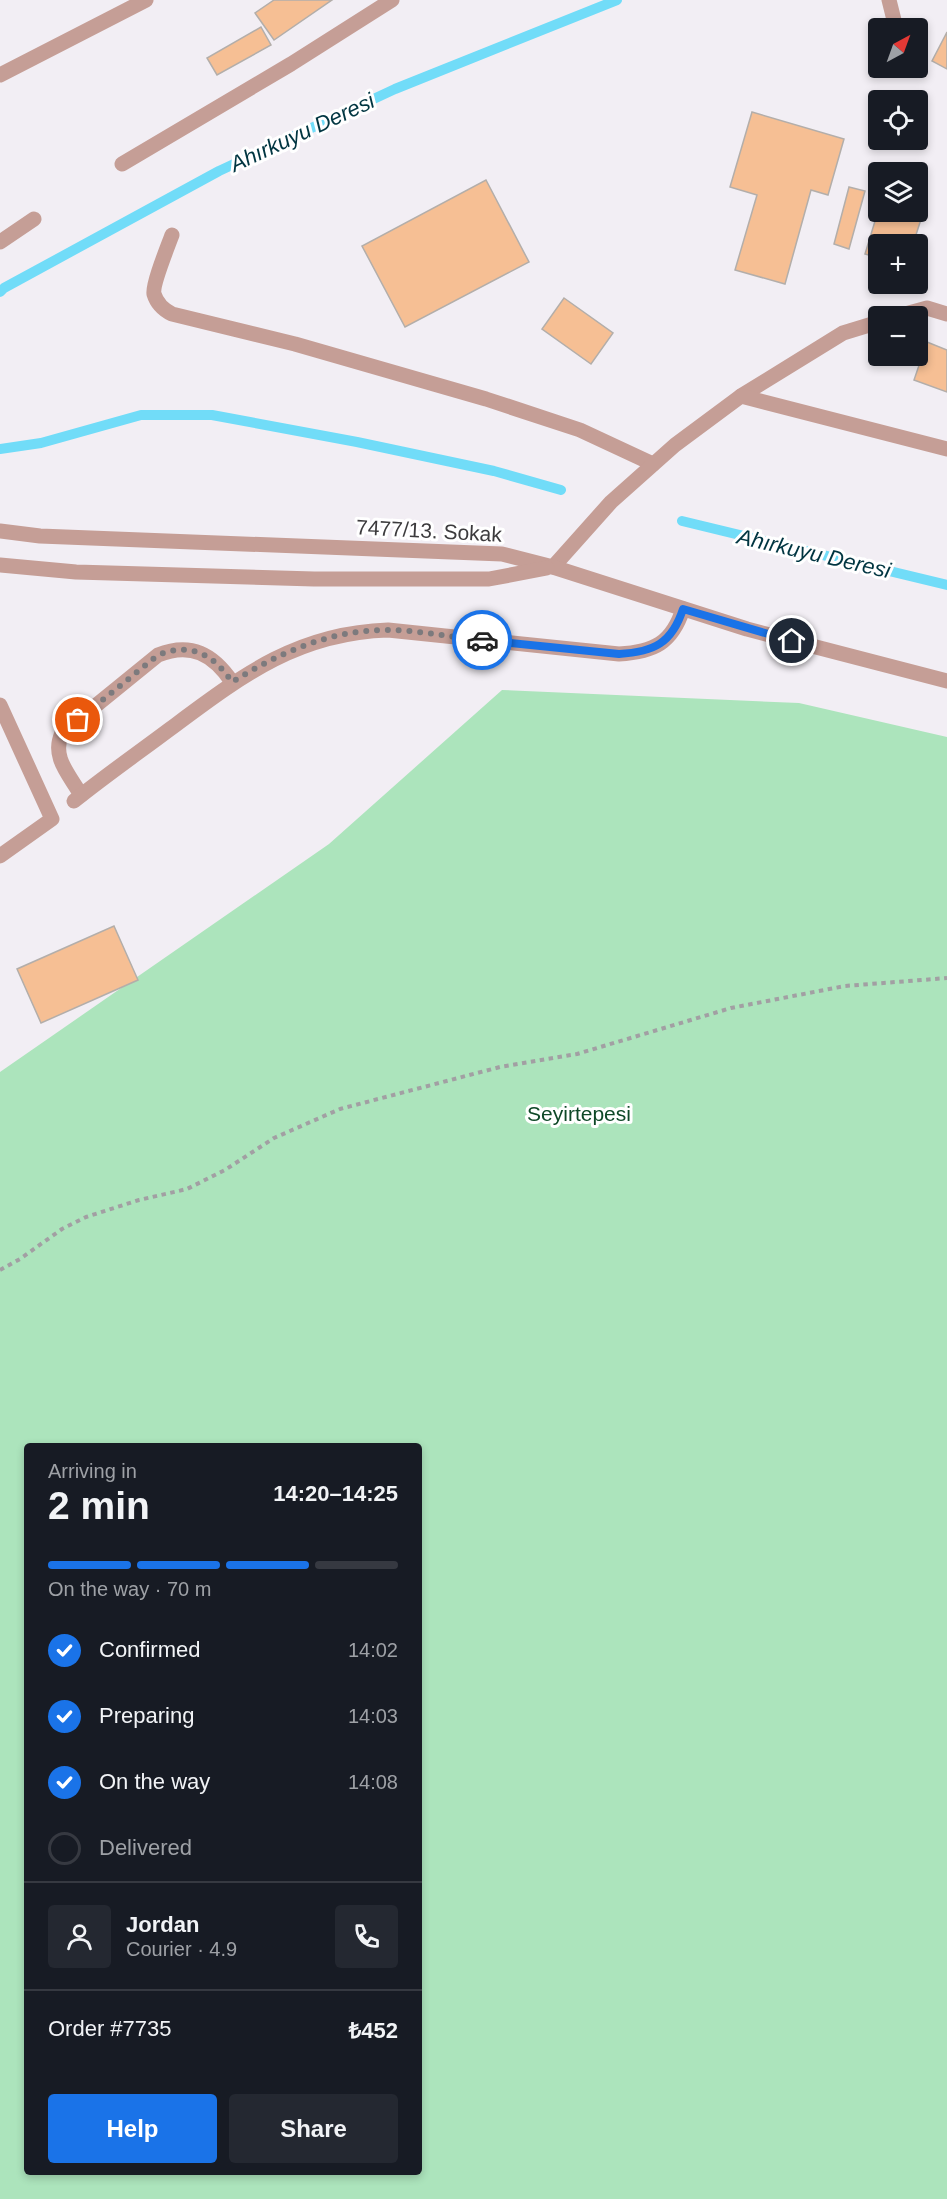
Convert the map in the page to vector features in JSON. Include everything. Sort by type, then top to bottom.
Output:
[{"type":"street","points":[[0,75],[146,0]]},
{"type":"street","points":[[122,164],[291,64],[392,0]]},
{"type":"street","points":[[889,0],[894,18]]},
{"type":"street","points":[[0,242],[34,219]]},
{"type":"street","points":[[172,235],[153,291],[164,310],[172,314],[296,344],[486,399],[580,430],[653,464]]},
{"type":"street","points":[[928,308],[947,314]]},
{"type":"street","points":[[868,325],[843,333],[741,396],[675,445],[611,502],[553,567],[747,629],[947,681]]},
{"type":"street","points":[[741,396],[947,449]]},
{"type":"street","name":"7477/13. Sokak","points":[[0,531],[40,536],[502,554],[553,567]]},
{"type":"street","name":"7477/13. Sokak","points":[[0,566],[76,572],[314,579],[489,579],[553,567]]},
{"type":"street","points":[[232,682],[216,662],[194,651],[170,650],[158,655],[62,733],[57,747],[58,757],[78,798],[232,682],[274,659],[309,644],[366,631],[409,631],[619,654],[633,653],[648,650],[670,637],[678,625],[683,609]]},
{"type":"street","points":[[0,705],[52,819],[0,856]]},
{"type":"path","points":[[0,1270],[20,1259],[62,1229],[86,1217],[112,1207],[163,1196],[197,1185],[274,1138],[340,1109],[500,1067],[587,1052],[672,1024],[760,1002],[845,987],[947,978]]},
{"type":"green space","name":"Seyirtepesi","points":[[502,690],[799,703],[947,737],[947,2199],[0,2199],[0,1072],[329,844]]},
{"type":"building","points":[[274,0],[332,0],[274,40],[255,13]]},
{"type":"building","points":[[261,27],[271,45],[217,75],[207,58]]},
{"type":"building","points":[[947,32],[947,69],[932,61]]},
{"type":"building","points":[[752,112],[844,139],[828,195],[811,190],[785,284],[735,270],[757,195],[730,187]]},
{"type":"building","points":[[486,180],[529,262],[405,327],[362,246]]},
{"type":"building","points":[[849,187],[865,191],[849,249],[834,244]]},
{"type":"building","points":[[875,222],[920,222],[916,234],[871,234]]},
{"type":"building","points":[[564,298],[613,333],[591,364],[542,329]]},
{"type":"building","points":[[928,342],[947,350],[947,392],[914,380],[919,366],[928,366]]},
{"type":"building","points":[[114,926],[138,980],[41,1023],[17,969]]},
{"type":"waterway","name":"Ahırkuyu Deresi","points":[[0,292],[219,171],[395,89],[617,0]]},
{"type":"waterway","name":"Ahırkuyu Deresi","points":[[0,449],[41,443],[141,415],[212,415],[494,471],[561,490]]},
{"type":"waterway","name":"Ahırkuyu Deresi","points":[[682,521],[947,585]]},
{"type":"way so far","points":[[78,720],[158,655],[170,650],[182,649],[205,655],[216,662],[232,682],[282,654],[337,636],[366,631],[409,631],[482,640]]},
{"type":"route","points":[[482,640],[619,654],[633,653],[648,650],[670,637],[678,625],[683,609],[792,641]]}]
